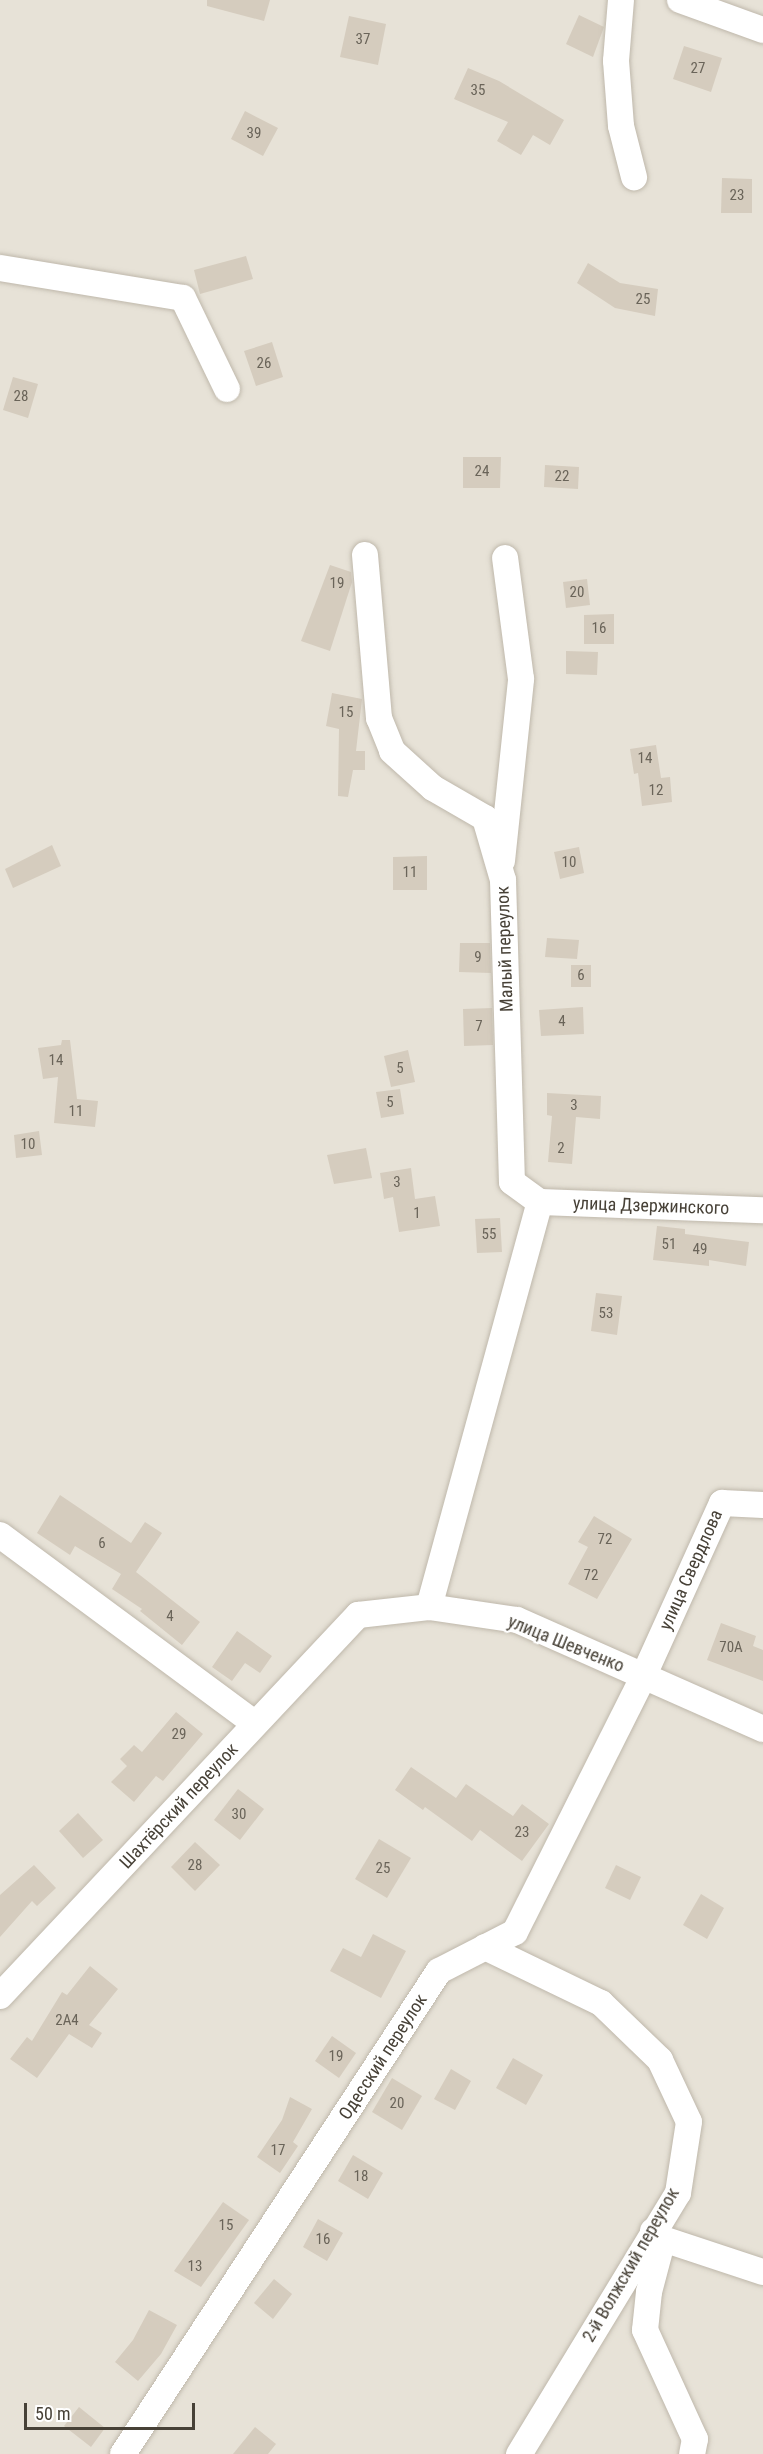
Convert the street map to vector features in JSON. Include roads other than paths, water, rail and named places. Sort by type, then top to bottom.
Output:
[{"type":"street","points":[[621,0],[616,61],[621,126],[634,177]]},
{"type":"street","points":[[680,0],[763,30]]},
{"type":"street","points":[[0,268],[183,298],[227,389]]},
{"type":"street","name":"Малый переулок","points":[[366,555],[379,718],[392,751],[433,788],[485,818],[501,873],[512,1182],[540,1202]]},
{"type":"street","points":[[501,873],[521,680],[505,558]]},
{"type":"street","points":[[429,1607],[540,1202]]},
{"type":"street","name":"улица Дзержинского","points":[[540,1202],[763,1210]]},
{"type":"street","name":"улица Свердлова","points":[[644,1675],[722,1503],[763,1505]]},
{"type":"street","points":[[0,1535],[255,1724]]},
{"type":"street","name":"улица Шевченко","points":[[358,1616],[429,1607],[517,1620],[763,1729]]},
{"type":"street","name":"Шахтёрский переулок","points":[[0,1996],[358,1616]]},
{"type":"street","name":"Одесский переулок","points":[[123,2454],[439,1971],[515,1932],[644,1675]]},
{"type":"street","name":"2-й Волжский переулок","points":[[485,1947],[601,2003],[660,2060],[689,2122],[678,2193],[658,2235],[519,2454]]},
{"type":"street","points":[[692,2454],[695,2439],[645,2330],[658,2235],[763,2272]]}]
